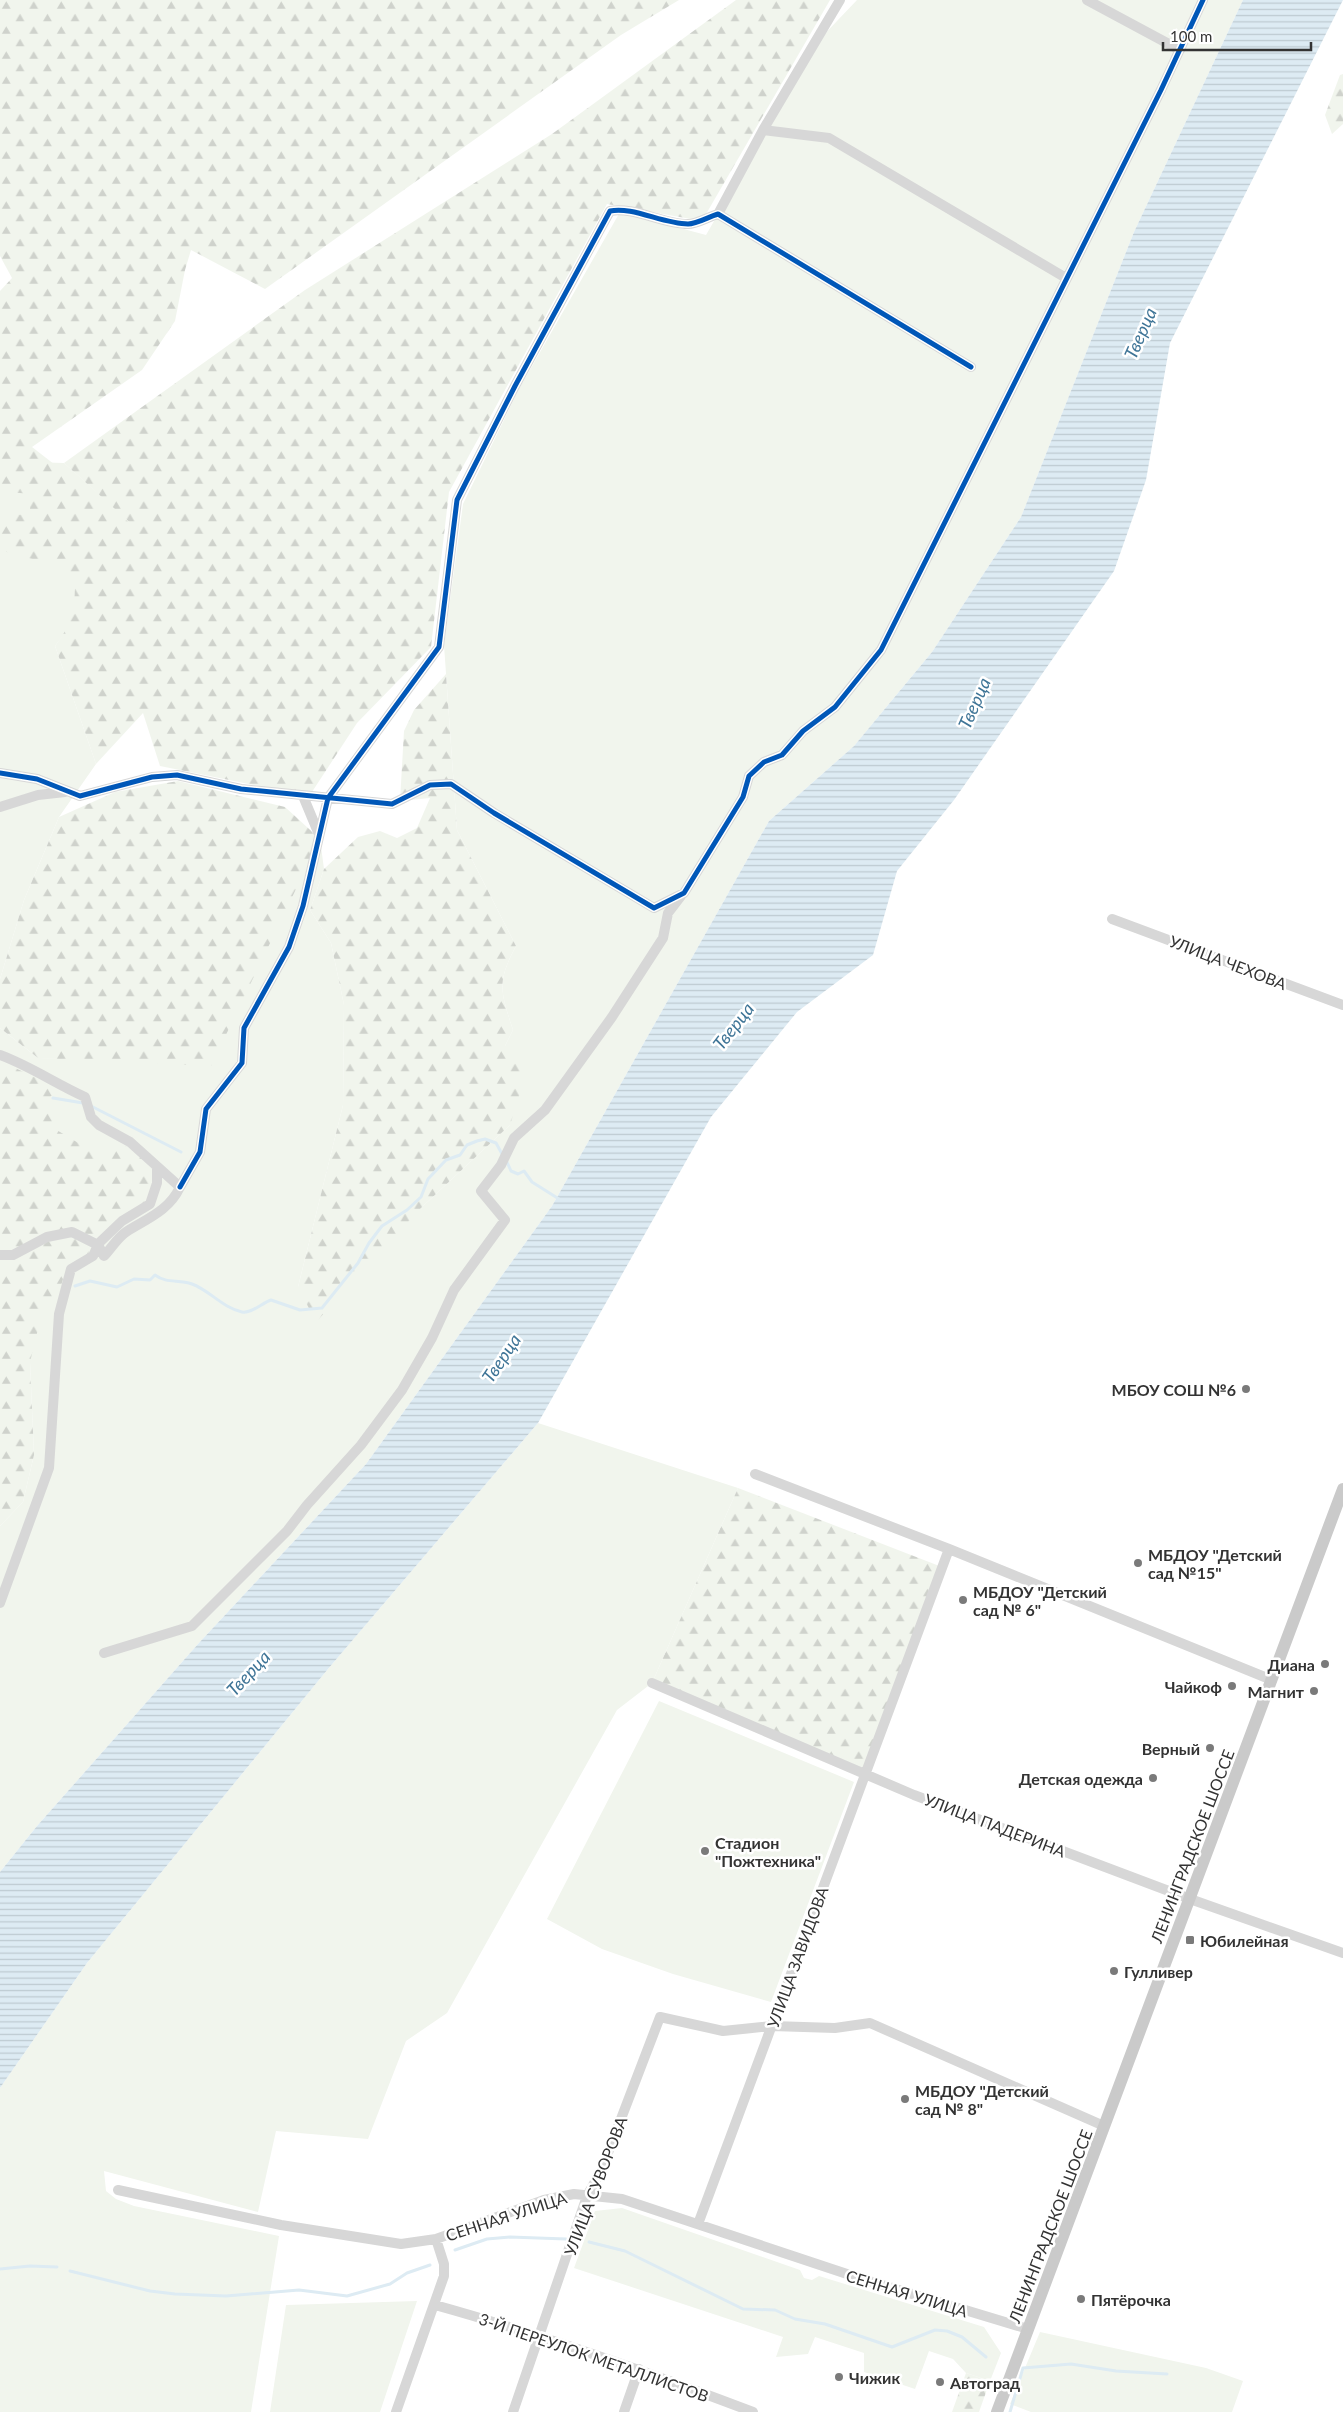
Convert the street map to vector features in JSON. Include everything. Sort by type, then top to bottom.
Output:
[{"type":"main road","name":"ЛЕНИНГРАДСКОЕ ШОССЕ","points":[[997,2412],[1343,1489]]},
{"type":"street","points":[[0,1256],[13,1255],[47,1237],[72,1232],[98,1245],[104,1256],[124,1233],[142,1224],[174,1200],[200,1152],[206,1109],[242,1063],[244,1028],[289,947],[303,906],[318,832],[328,798],[439,647],[457,500],[515,386],[610,210],[626,210],[670,222],[690,224],[718,214],[763,130],[840,0]]},
{"type":"street","points":[[1087,0],[1180,50]]},
{"type":"street","points":[[104,1653],[192,1626],[287,1531],[307,1505],[361,1445],[402,1390],[432,1338],[454,1290],[505,1220],[481,1191],[501,1165],[514,1138],[545,1110],[612,1017],[663,938],[668,913],[684,893],[742,797],[749,776],[764,762],[782,754],[803,731],[835,707],[881,650],[1180,50],[1203,0]]},
{"type":"street","points":[[763,130],[829,138],[1066,278]]},
{"type":"street","points":[[718,214],[971,366]]},
{"type":"street","points":[[0,773],[37,779],[80,796],[152,777],[177,774],[241,789],[392,804],[430,785],[451,784],[494,813],[654,908],[684,893]]},
{"type":"street","points":[[0,807],[38,795],[66,792]]},
{"type":"street","points":[[302,796],[318,832]]},
{"type":"street","name":"УЛИЦА ЧЕХОВА","points":[[1112,919],[1343,1005]]},
{"type":"street","points":[[0,1055],[20,1062],[59,1085],[85,1097],[91,1117],[98,1125],[130,1142],[180,1187]]},
{"type":"street","points":[[0,1603],[49,1468],[59,1314],[69,1274],[71,1269],[93,1256],[98,1245],[122,1221],[150,1204],[156,1183],[157,1168]]},
{"type":"street","points":[[755,1474],[949,1549],[1272,1680]]},
{"type":"street","name":"УЛИЦА ЗАВИДОВА","points":[[698,2224],[949,1549]]},
{"type":"street","name":"УЛИЦА ПАДЕРИНА","points":[[652,1683],[865,1775],[1190,1899],[1343,1953]]},
{"type":"street","name":"УЛИЦА СУВОРОВА","points":[[513,2412],[541,2336],[587,2196],[602,2172],[660,2018],[722,2031],[772,2026]]},
{"type":"street","points":[[772,2026],[835,2028],[870,2023],[1104,2126]]},
{"type":"street","name":"СЕННАЯ УЛИЦА","points":[[118,2190],[281,2225],[402,2244],[436,2239],[544,2200],[574,2194],[622,2199],[856,2277],[1028,2329]]},
{"type":"street","points":[[396,2412],[436,2304],[444,2276],[444,2264],[436,2239]]},
{"type":"street","name":"3-Й ПЕРЕУЛОК МЕТАЛЛИСТОВ","points":[[436,2304],[541,2336],[639,2369],[752,2412]]},
{"type":"street","points":[[624,2412],[639,2369]]},
{"type":"green space","points":[[0,0],[679,0],[621,35],[265,289],[191,250],[175,321],[142,370],[32,447],[135,527],[64,463],[305,290],[552,134],[736,0],[830,0],[702,221],[607,204],[449,492],[431,647],[357,723],[310,795],[160,766],[143,713],[96,764],[55,646],[66,630],[72,615],[75,580],[53,564],[8,553],[0,546],[0,514],[30,515],[30,494],[0,491],[0,291],[12,278],[0,256]]},
{"type":"green space","points":[[857,0],[1243,0],[1134,232],[1021,517],[932,652],[854,746],[769,821],[552,1206],[366,1464],[198,1644],[37,1826],[0,1872],[0,1526],[23,1502],[34,1455],[30,1362],[0,1134],[0,1028],[38,1058],[96,1059],[320,839],[324,869],[310,910],[331,943],[344,1005],[343,1105],[298,1287],[421,1208],[510,1125],[505,1046],[513,1030],[503,996],[503,979],[505,969],[516,946],[457,830],[444,645],[463,504],[519,389],[620,212],[706,235],[817,42]]},
{"type":"green space","points":[[1343,74],[1343,124],[1332,134],[1325,115],[1340,75]]},
{"type":"green space","points":[[0,461],[64,463],[143,533],[55,646],[96,764],[59,817],[24,900],[0,979]]},
{"type":"green space","points":[[446,674],[457,830],[516,946],[505,969],[503,979],[503,996],[513,1030],[505,1046],[526,1075],[510,1125],[421,1208],[316,1322],[298,1287],[343,1105],[344,1005],[331,943],[310,910],[324,869],[358,837],[380,831],[397,838],[417,828],[430,798],[400,801],[404,731],[414,710]]},
{"type":"green space","points":[[178,781],[285,807],[320,839],[211,1066],[38,1058],[0,1028],[0,979],[24,900],[59,817],[115,792]]},
{"type":"green space","points":[[0,1061],[45,1082],[53,1089],[54,1094],[50,1097],[58,1112],[54,1120],[55,1129],[105,1159],[124,1145],[148,1161],[154,1182],[148,1201],[96,1240],[86,1257],[65,1272],[60,1289],[54,1300],[47,1310],[42,1313],[30,1362],[34,1455],[23,1502],[0,1526]]},
{"type":"green space","points":[[538,1423],[738,1488],[652,1683],[617,1710],[447,2013],[406,2041],[368,2139],[276,2131],[258,2212],[104,2171],[106,2191],[116,2199],[134,2206],[279,2236],[251,2412],[0,2412],[0,2088],[87,1963],[328,1669]]},
{"type":"green space","points":[[738,1488],[942,1567],[865,1775],[652,1683]]},
{"type":"green space","name":"Стадион \"Пожтехника\"","points":[[659,1701],[854,1782],[771,2002],[673,1974],[602,1949],[547,1919]]},
{"type":"green space","points":[[622,2208],[800,2270],[804,2278],[812,2280],[819,2276],[984,2327],[1001,2353],[990,2381],[966,2373],[953,2359],[929,2351],[915,2389],[864,2372],[864,2353],[815,2337],[808,2354],[776,2357],[783,2337],[574,2268],[595,2211]]},
{"type":"green space","points":[[417,2301],[380,2412],[270,2412],[286,2305]]},
{"type":"green space","points":[[1040,2332],[1206,2368],[1243,2381],[1232,2412],[1031,2412],[1010,2404]]},
{"type":"green space","points":[[966,2373],[990,2381],[979,2412],[952,2412]]},
{"type":"water","name":"Тверца","points":[[1243,0],[1343,0],[1170,343],[1146,480],[1114,571],[954,800],[897,871],[873,955],[797,1012],[711,1117],[538,1423],[328,1669],[87,1963],[0,2088],[0,1872],[37,1826],[198,1644],[366,1464],[552,1206],[769,821],[854,746],[932,652],[1021,517],[1134,232]]},
{"type":"waterway","points":[[53,1098],[83,1103]]},
{"type":"waterway","points":[[91,1106],[181,1152]]},
{"type":"waterway","points":[[75,1286],[90,1281],[117,1287],[134,1279],[150,1280],[155,1275],[164,1280],[192,1284],[229,1307],[242,1312],[253,1310],[271,1300],[300,1310],[322,1308],[358,1263],[369,1243],[382,1226],[407,1210],[421,1197],[428,1179],[446,1160],[460,1155],[467,1145],[485,1139],[496,1143],[502,1154]]},
{"type":"waterway","points":[[506,1160],[511,1171],[518,1174],[524,1171],[532,1182],[559,1199]]},
{"type":"waterway","points":[[455,2250],[487,2239],[510,2237],[566,2239]]},
{"type":"waterway","points":[[589,2242],[625,2251],[743,2309],[775,2310],[795,2319],[825,2324],[892,2347],[935,2330],[947,2331],[962,2337],[986,2357]]},
{"type":"waterway","points":[[70,2271],[150,2291],[175,2294],[226,2296],[299,2290],[347,2296],[390,2284],[407,2273],[430,2265]]},
{"type":"waterway","points":[[0,2269],[30,2266],[57,2267]]},
{"type":"waterway","points":[[1010,2412],[1023,2368],[1071,2364],[1116,2371],[1167,2374]]},
{"type":"cycle path","points":[[0,773],[37,779],[80,796],[152,777],[177,775],[241,789],[392,804],[430,785],[451,784],[494,813],[654,908],[684,893],[743,797],[749,776],[764,762],[782,755],[803,731],[835,707],[881,650],[1161,90],[1203,0]]},
{"type":"cycle path","points":[[180,1187],[200,1152],[206,1109],[242,1063],[244,1028],[289,947],[303,906],[328,798],[439,647],[457,500],[515,386],[610,211],[628,211],[688,224],[699,222],[718,214],[971,367]]},
{"type":"place","name":"МБОУ СОШ №6","points":[[1246,1389]]},
{"type":"place","name":"МБДОУ \"Детский сад №15\"","points":[[1138,1563]]},
{"type":"place","name":"МБДОУ \"Детский сад № 6\"","points":[[963,1600]]},
{"type":"place","name":"Диана","points":[[1325,1664]]},
{"type":"place","name":"Чайкоф","points":[[1232,1686]]},
{"type":"place","name":"Магнит","points":[[1314,1691]]},
{"type":"place","name":"Верный","points":[[1210,1748]]},
{"type":"place","name":"Детская одежда","points":[[1153,1778]]},
{"type":"place","name":"Стадион \"Пожтехника\"","points":[[705,1851]]},
{"type":"place","name":"Юбилейная","points":[[1190,1940]]},
{"type":"place","name":"Гулливер","points":[[1114,1971]]},
{"type":"place","name":"МБДОУ \"Детский сад № 8\"","points":[[905,2099]]},
{"type":"place","name":"Пятёрочка","points":[[1081,2299]]},
{"type":"place","name":"Чижик","points":[[839,2377]]},
{"type":"place","name":"Автоград","points":[[940,2382]]}]
